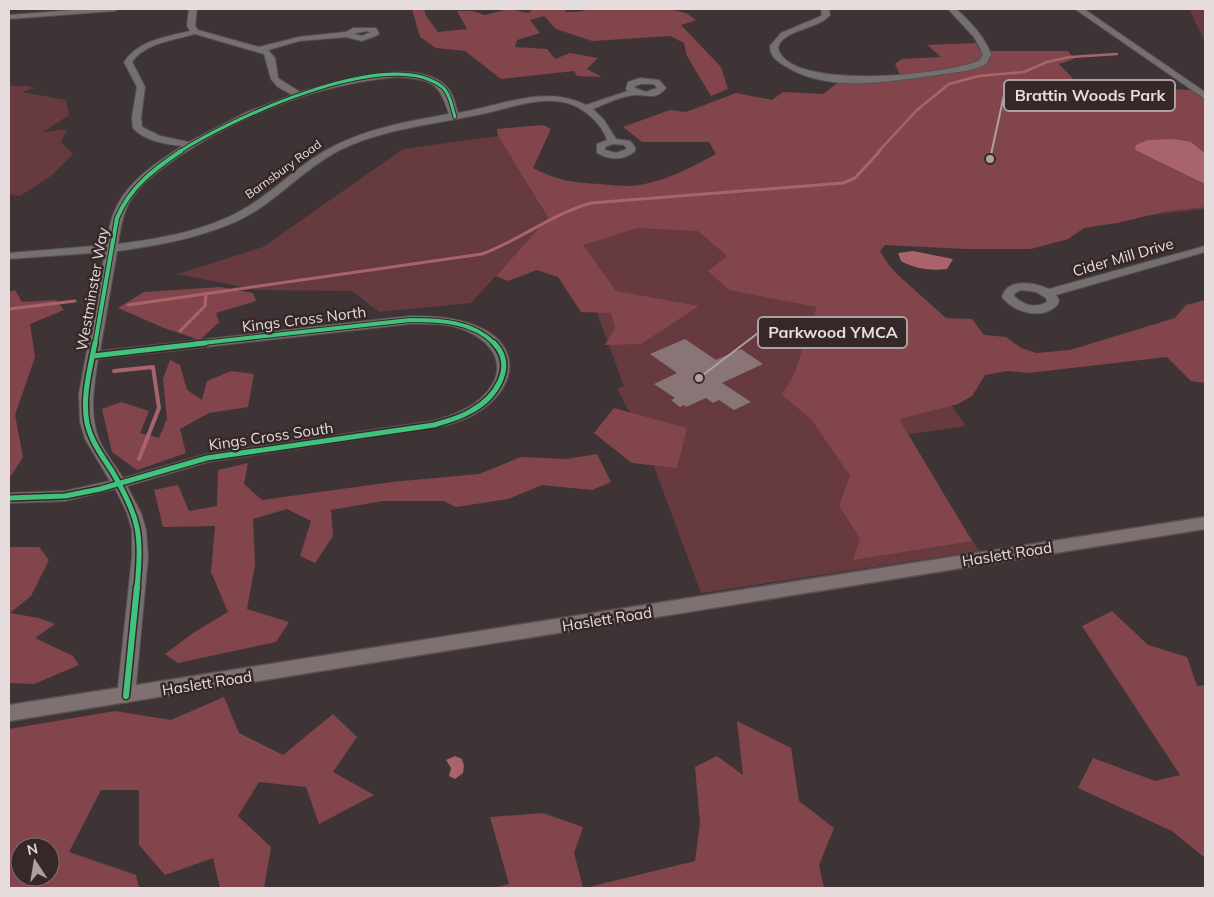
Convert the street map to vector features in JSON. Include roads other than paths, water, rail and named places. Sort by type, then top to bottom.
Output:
[{"type":"main road","name":"Haslett Road","points":[[9,714],[1205,523]]},
{"type":"street","points":[[9,16],[114,9]]},
{"type":"street","points":[[192,9],[191,26],[195,32],[207,37],[260,49],[271,56],[273,76],[276,80],[300,95]]},
{"type":"street","points":[[825,9],[826,15],[822,20],[785,35],[778,40],[774,49],[779,58],[793,68],[808,73],[854,80],[962,69],[975,66],[985,60],[987,54],[983,44],[970,26],[952,9]]},
{"type":"street","points":[[1079,9],[1205,96]]},
{"type":"street","points":[[191,145],[161,140],[146,134],[138,128],[136,117],[141,87],[128,67],[128,62],[133,54],[146,46],[195,32]]},
{"type":"street","points":[[260,49],[300,39],[348,34]]},
{"type":"street","name":"Westminster Way","points":[[126,696],[140,557],[139,530],[124,492],[92,439],[87,422],[86,394],[117,218],[130,193],[145,178],[191,145],[247,115],[300,95],[370,76],[406,75],[428,80],[442,86],[447,92],[455,117]]},
{"type":"street","points":[[612,141],[611,135],[588,107],[635,92]]},
{"type":"street","name":"Barnsbury Road","points":[[9,256],[174,238],[224,223],[257,206],[306,166],[337,147],[395,125],[455,117],[538,99],[565,100],[588,107]]},
{"type":"street","name":"Cider Mill Drive","points":[[1048,293],[1205,249]]},
{"type":"street","name":"Kings Cross North","points":[[93,356],[410,320],[428,320],[463,325],[477,331],[494,343],[504,359]]},
{"type":"street","name":"Kings Cross South","points":[[9,498],[65,496],[118,484],[181,464],[216,456],[413,429],[454,419],[482,404],[499,387],[504,378],[504,359]]},
{"type":"waterway","points":[[878,152],[917,110],[949,84],[979,76],[1024,72],[1047,62],[1070,57],[1117,54]]},
{"type":"waterway","points":[[128,305],[482,254],[510,242],[549,220],[591,203],[843,183],[855,178],[880,151]]},
{"type":"waterway","points":[[180,331],[205,306],[206,294]]},
{"type":"waterway","points":[[9,309],[75,301]]},
{"type":"waterway","points":[[114,371],[153,367],[159,408],[139,459]]},
{"type":"place","name":"Brattin Woods Park","points":[[990,159]]},
{"type":"place","name":"Parkwood YMCA","points":[[699,378]]}]
